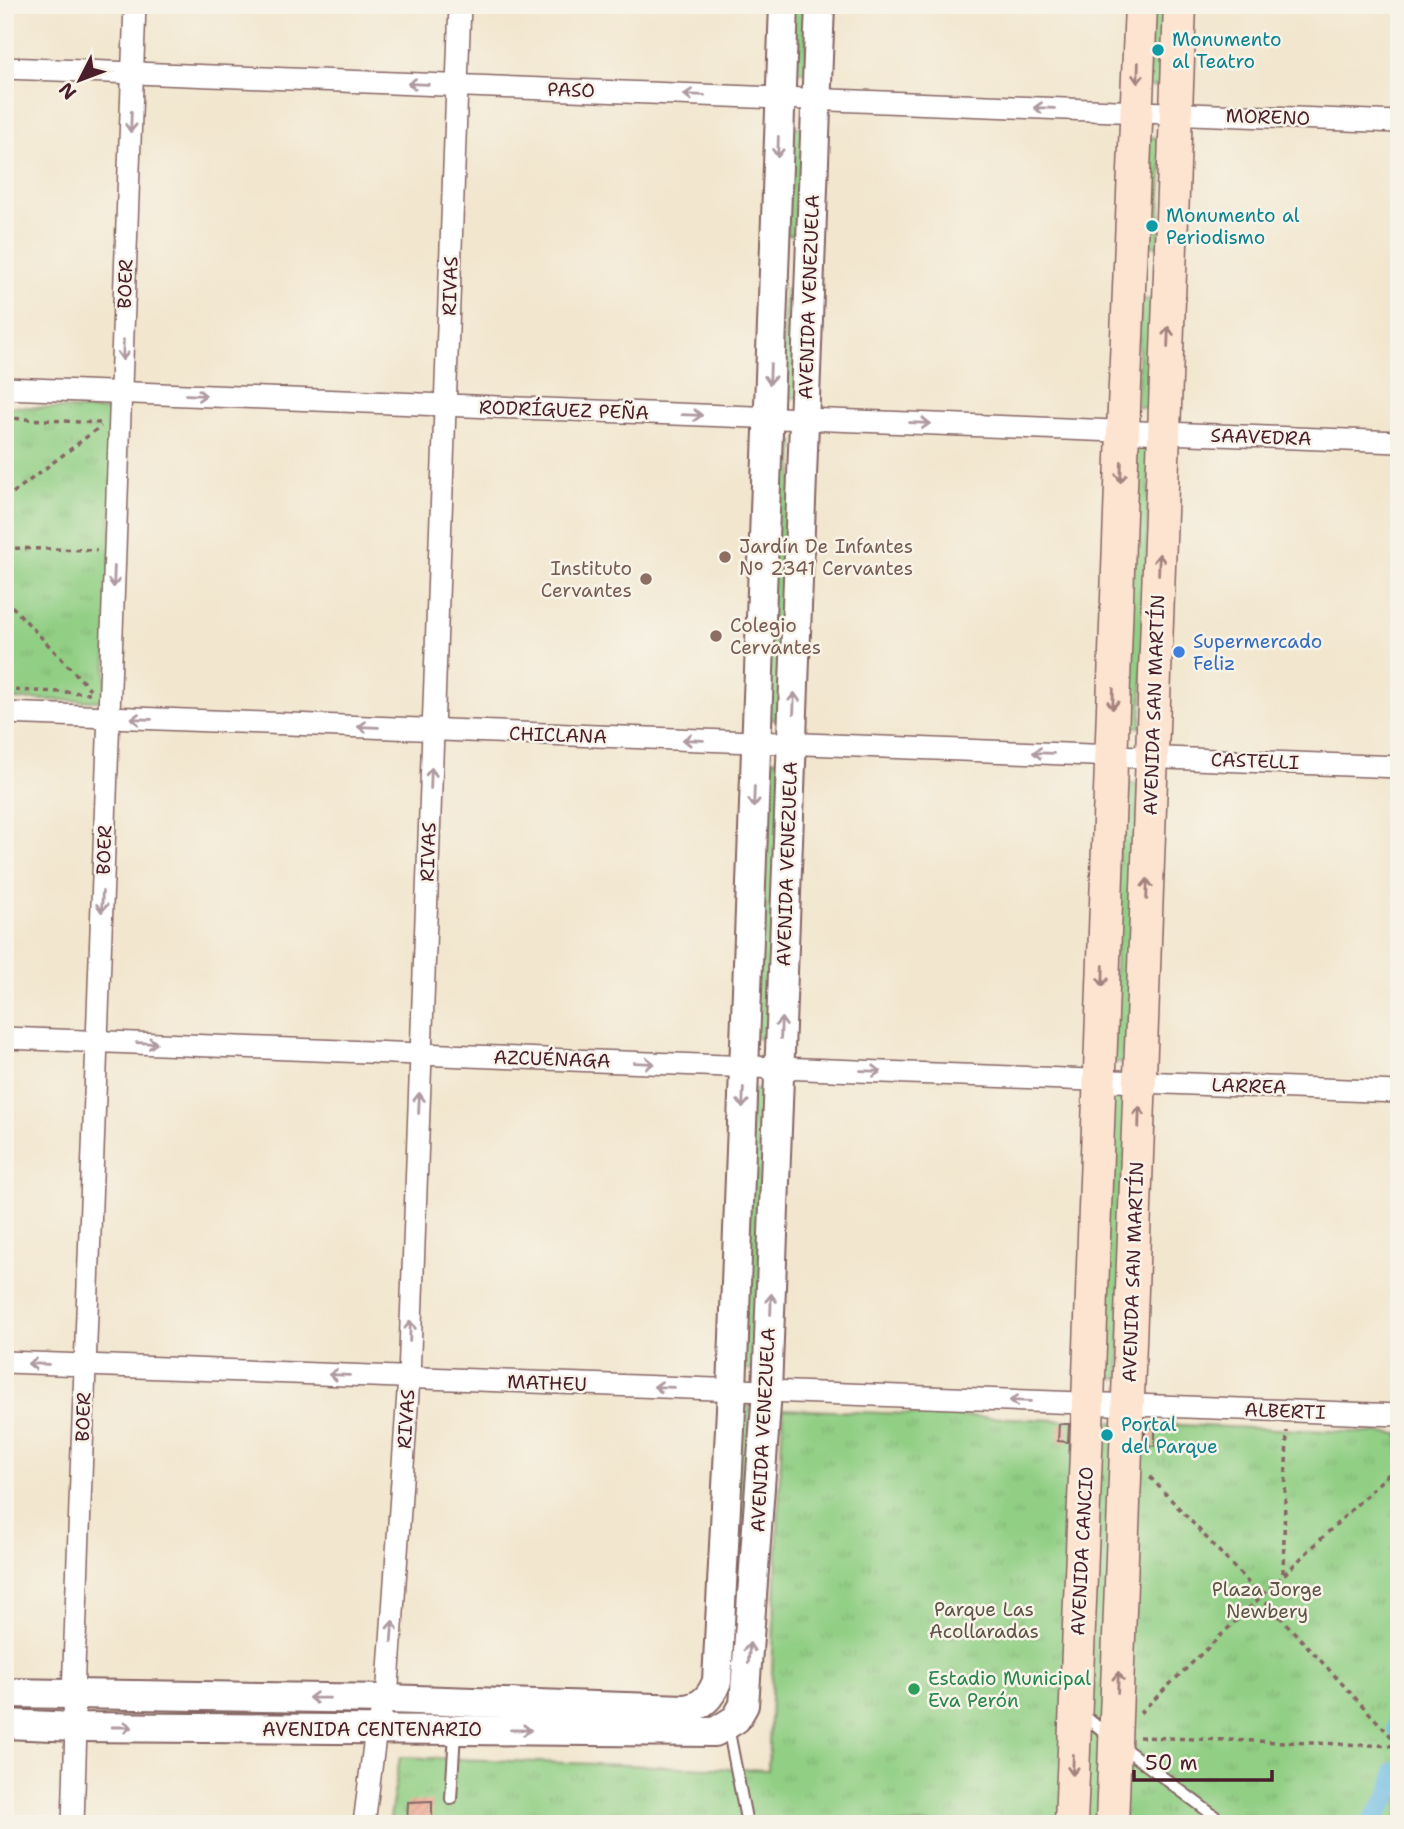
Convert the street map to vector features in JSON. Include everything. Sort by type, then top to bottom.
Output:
[{"type":"main road","name":"AVENIDA SAN MARTÍN","points":[[1088,1404],[1141,5]]},
{"type":"main road","name":"AVENIDA SAN MARTÍN","points":[[1128,1405],[1180,5]]},
{"type":"main road","name":"AVENIDA CANCIO","points":[[1071,1824],[1088,1404]]},
{"type":"main road","name":"AVENIDA CANCIO","points":[[1112,1824],[1128,1405]]},
{"type":"street","name":"BOER","points":[[73,1824],[76,1727],[73,1695],[135,5]]},
{"type":"street","name":"RIVAS","points":[[364,1824],[381,1714],[409,1378],[460,5]]},
{"type":"street","name":"AVENIDA VENEZUELA","points":[[706,1700],[717,1681],[732,1390],[784,5]]},
{"type":"street","name":"AVENIDA VENEZUELA","points":[[732,1722],[744,1705],[746,1694],[767,1391],[820,5]]},
{"type":"street","name":"PASO","points":[[5,68],[1137,112]]},
{"type":"street","name":"MORENO","points":[[1137,112],[1399,122]]},
{"type":"street","name":"RODRÍGUEZ PEÑA","points":[[5,388],[1123,431]]},
{"type":"street","name":"SAAVEDRA","points":[[1123,431],[1399,442]]},
{"type":"street","name":"CHICLANA","points":[[5,713],[1111,756]]},
{"type":"street","name":"CASTELLI","points":[[1111,756],[1399,767]]},
{"type":"street","name":"AZCUÉNAGA","points":[[5,1038],[1099,1080]]},
{"type":"street","name":"LARREA","points":[[1099,1080],[1399,1092]]},
{"type":"street","name":"MATHEU","points":[[5,1362],[1088,1404]]},
{"type":"street","name":"ALBERTI","points":[[1088,1404],[1399,1415]]},
{"type":"street","name":"AVENIDA CENTENARIO","points":[[5,1693],[381,1714],[456,1715],[685,1709],[696,1707],[706,1700]]},
{"type":"street","points":[[706,1700],[732,1722]]},
{"type":"street","name":"AVENIDA CENTENARIO","points":[[5,1724],[76,1727],[381,1714]]},
{"type":"street","name":"AVENIDA CENTENARIO","points":[[456,1715],[715,1732],[732,1722]]},
{"type":"lane","points":[[1075,1707],[1225,1824]]},
{"type":"lane","points":[[451,1799],[456,1715]]},
{"type":"lane","points":[[732,1722],[747,1824]]},
{"type":"path","points":[[5,418],[105,424]]},
{"type":"path","points":[[104,436],[105,424]]},
{"type":"path","points":[[5,499],[105,424]]},
{"type":"path","points":[[5,548],[100,551]]},
{"type":"path","points":[[5,599],[94,693]]},
{"type":"path","points":[[94,680],[94,693]]},
{"type":"path","points":[[5,690],[94,693]]},
{"type":"path","points":[[1283,1576],[1288,1411]]},
{"type":"path","points":[[1126,1453],[1399,1745]]},
{"type":"path","points":[[1116,1739],[1399,1464]]},
{"type":"path","points":[[1116,1739],[1399,1745]]},
{"type":"green space","points":[[791,5],[808,5],[806,72],[788,71]]},
{"type":"green space","points":[[1151,5],[1168,5],[1165,87],[1148,86]]},
{"type":"green space","points":[[791,127],[808,127],[804,235],[787,235]]},
{"type":"green space","points":[[1146,137],[1163,138],[1159,246],[1142,245]]},
{"type":"green space","points":[[785,289],[802,289],[798,398],[781,397]]},
{"type":"green space","points":[[1140,299],[1158,300],[1154,408],[1137,407]]},
{"type":"green space","points":[[5,406],[116,411],[105,701],[5,699]]},
{"type":"green space","points":[[776,440],[794,441],[785,720],[767,719]]},
{"type":"green space","points":[[1132,447],[1150,448],[1141,727],[1123,726]]},
{"type":"green space","points":[[763,759],[781,760],[772,1039],[754,1038]]},
{"type":"green space","points":[[1121,783],[1138,784],[1130,1063],[1112,1062]]},
{"type":"green space","points":[[751,1090],[769,1090],[760,1370],[743,1369]]},
{"type":"green space","points":[[1110,1099],[1128,1099],[1119,1378],[1101,1378]]},
{"type":"green space","points":[[734,1405],[751,1406],[743,1685],[725,1684]]},
{"type":"green space","name":"Parque Las Acollaradas","points":[[783,1409],[1399,1434],[1399,1824],[389,1824],[400,1757],[768,1770]]},
{"type":"green space","points":[[100,1704],[346,1710],[346,1716],[100,1710]]},
{"type":"building","points":[[1059,1424],[1069,1424],[1068,1442],[1058,1441]]},
{"type":"building","points":[[1145,1428],[1155,1428],[1155,1446],[1145,1445]]},
{"type":"building","points":[[432,1801],[432,1824],[407,1824],[408,1802]]},
{"type":"waterway","points":[[1397,1729],[1399,1689]]},
{"type":"waterway","points":[[1369,1824],[1387,1800],[1395,1771]]},
{"type":"place","name":"Monumento al Teatro","points":[[1158,50]]},
{"type":"place","name":"Monumento al Periodismo","points":[[1152,226]]},
{"type":"place","name":"Jardín De Infantes Nº 2341 Cervantes","points":[[725,557]]},
{"type":"place","name":"Instituto Cervantes","points":[[646,579]]},
{"type":"place","name":"Colegio Cervantes","points":[[716,636]]},
{"type":"place","name":"Supermercado Feliz","points":[[1179,652]]},
{"type":"place","name":"Portal del Parque","points":[[1107,1435]]},
{"type":"place","name":"Estadio Municipal Eva Perón","points":[[914,1689]]},
{"type":"park label","name":"Plaza Jorge Newbery","points":[[1267,1600]]}]
